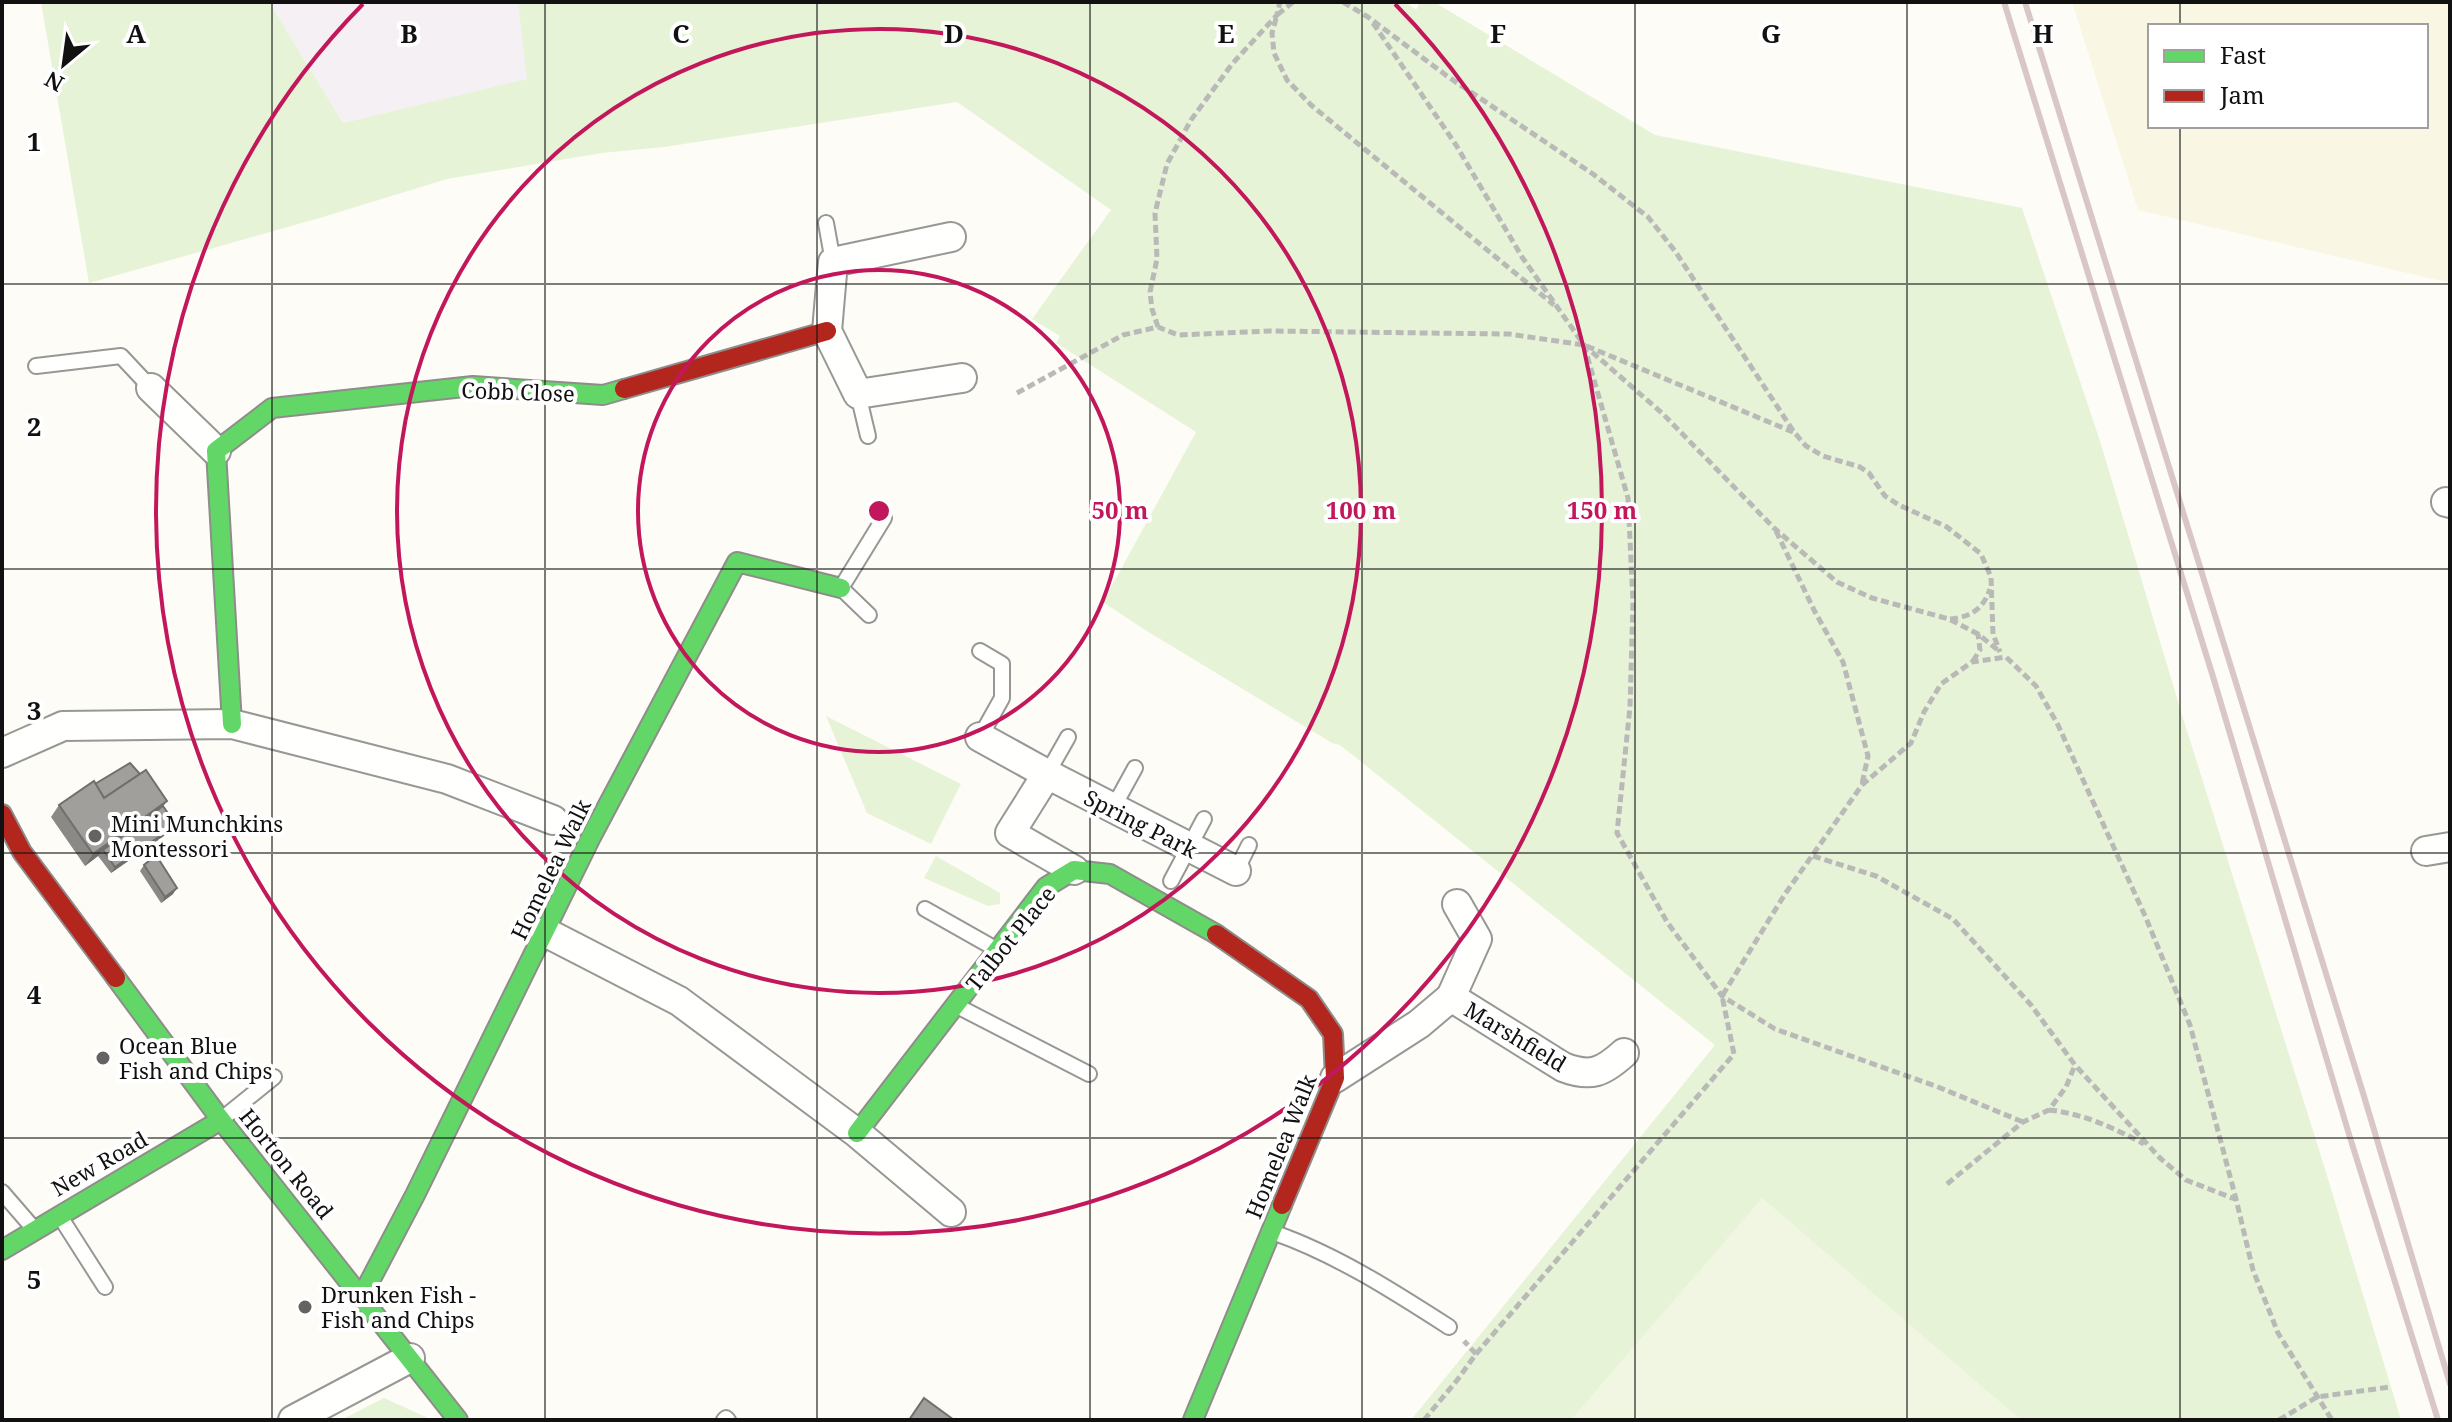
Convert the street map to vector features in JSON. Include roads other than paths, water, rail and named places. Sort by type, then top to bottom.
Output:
[{"type":"street","points":[[951,237],[833,262],[827,331],[858,394],[962,378]]},
{"type":"street","name":"Cobb Close","points":[[216,451],[272,408],[473,386],[603,395],[827,331]]},
{"type":"street","points":[[151,388],[216,451],[232,724]]},
{"type":"street","name":"Homelea Walk","points":[[362,1296],[591,837],[737,562],[841,588]]},
{"type":"street","points":[[2,753],[63,726],[232,724],[447,779],[553,820]]},
{"type":"street","name":"Spring Park","points":[[977,742],[1047,774],[1236,871]]},
{"type":"street","points":[[1047,774],[1010,833],[1074,870]]},
{"type":"street","name":"Horton Road","points":[[2,814],[22,852],[221,1120],[458,1420]]},
{"type":"street","name":"Talbot Place","points":[[857,1133],[1046,887],[1074,870],[1110,874],[1213,932]]},
{"type":"street","name":"Marshfield","points":[[1335,1078],[1419,1024],[1451,997],[1477,939],[1457,904]]},
{"type":"street","points":[[545,932],[679,1001],[857,1133],[951,1212]]},
{"type":"street","name":"Homelea Walk","points":[[1193,1420],[1335,1078],[1333,1034],[1309,999],[1213,932]]},
{"type":"street","name":"Marshfield","points":[[1451,997],[1563,1067],[1582,1074],[1609,1067],[1624,1053]]},
{"type":"street","name":"New Road","points":[[2,1250],[221,1120]]},
{"type":"street","points":[[293,1420],[410,1358]]},
{"type":"lane","points":[[826,223],[833,262]]},
{"type":"lane","points":[[36,366],[121,356],[151,388]]},
{"type":"lane","points":[[858,394],[868,436]]},
{"type":"lane","points":[[869,615],[841,588],[884,518]]},
{"type":"lane","points":[[977,742],[1002,698],[1002,664],[980,651]]},
{"type":"lane","points":[[1047,774],[1068,737]]},
{"type":"lane","points":[[1113,808],[1135,768]]},
{"type":"lane","points":[[1171,881],[1204,819]]},
{"type":"lane","points":[[1236,871],[1249,845]]},
{"type":"lane","points":[[925,909],[997,950]]},
{"type":"lane","points":[[955,1005],[1089,1074]]},
{"type":"lane","points":[[221,1120],[274,1077]]},
{"type":"lane","points":[[2,1192],[34,1230]]},
{"type":"lane","points":[[59,1214],[105,1287]]},
{"type":"lane","points":[[1270,1232],[1312,1246],[1449,1327]]},
{"type":"railway","points":[[2004,2],[2438,1420]]},
{"type":"railway","points":[[2025,2],[2450,1384]]},
{"type":"place","name":"Mini Munchkins Montessori","points":[[95,836]]},
{"type":"place","name":"Ocean Blue Fish and Chips","points":[[103,1058]]},
{"type":"place","name":"Drunken Fish - Fish and Chips","points":[[305,1307]]}]
